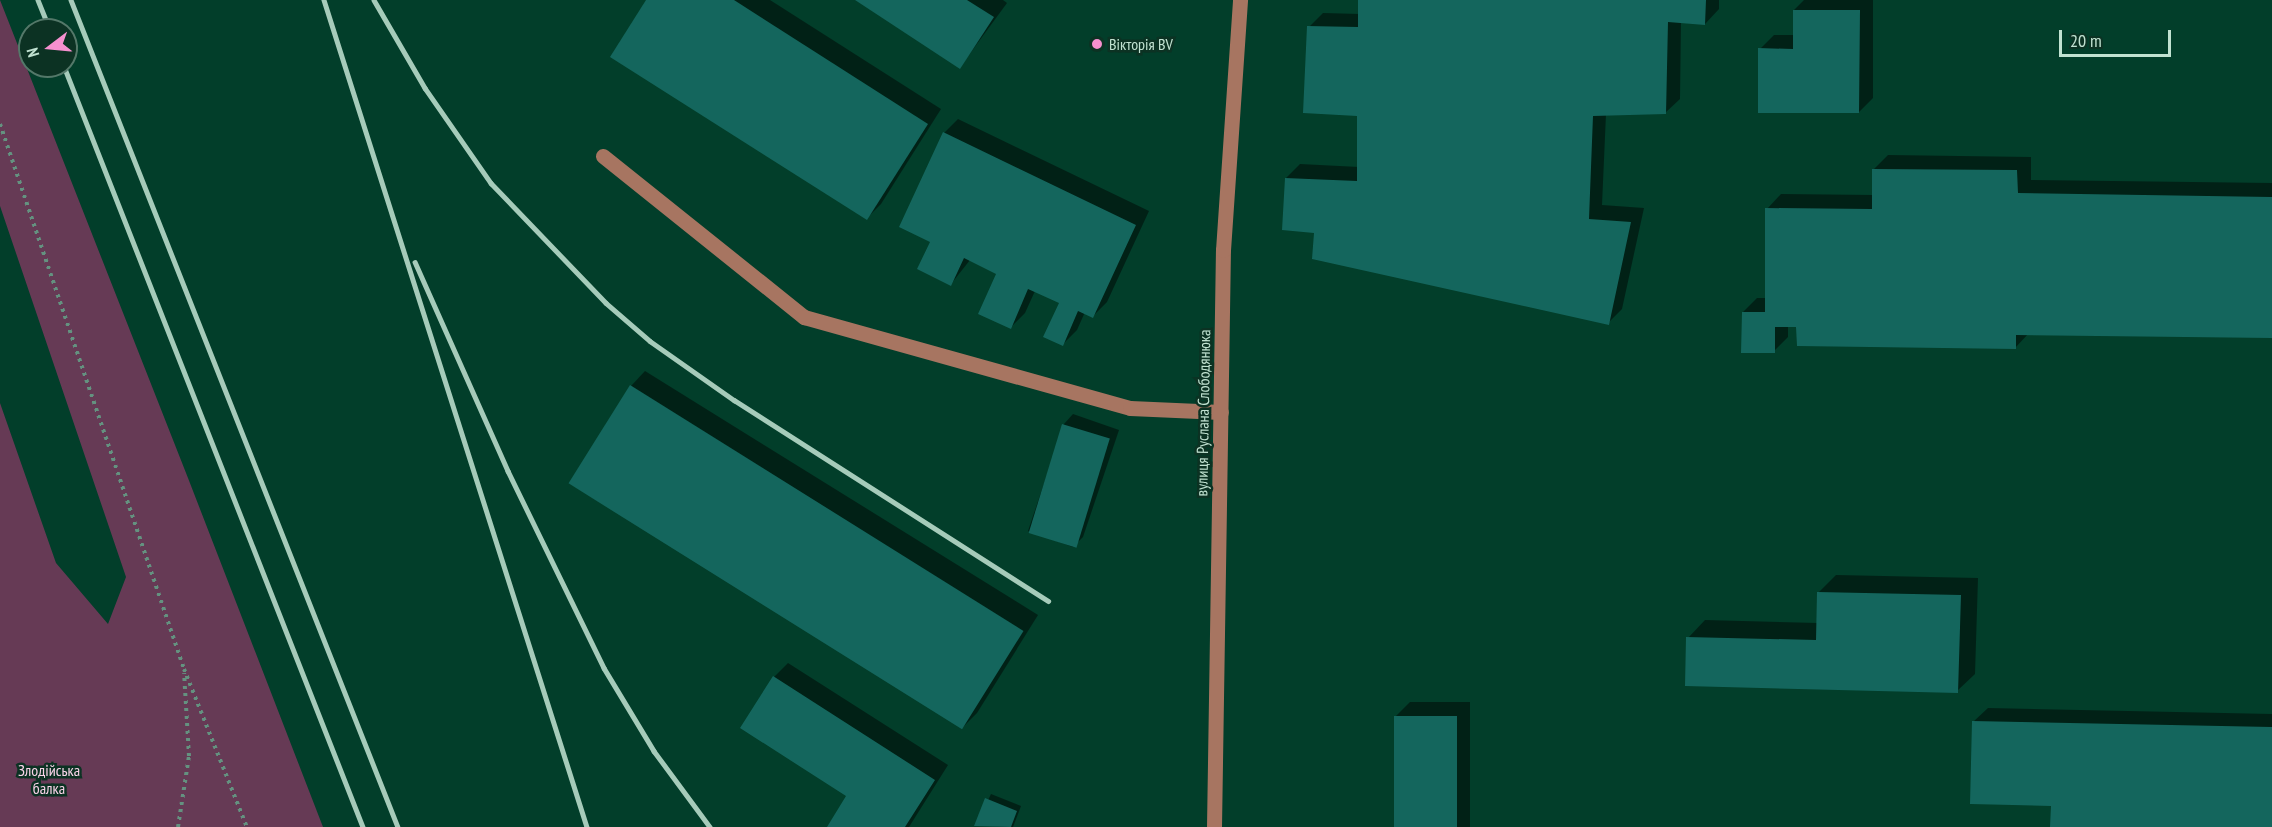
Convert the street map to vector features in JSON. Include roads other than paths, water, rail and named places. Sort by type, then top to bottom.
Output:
[{"type":"street","name":"вулиця Руслана Слободянюка","points":[[1214,827],[1223,250],[1240,0]]},
{"type":"street","points":[[603,156],[804,317],[1130,408],[1221,412]]},
{"type":"railway","points":[[38,0],[45,18]]},
{"type":"railway","points":[[71,0],[398,827]]},
{"type":"railway","points":[[324,0],[587,827]]},
{"type":"railway","points":[[374,0],[425,88],[491,183],[606,303],[650,341],[734,400],[1048,601]]},
{"type":"railway","points":[[69,78],[363,827]]},
{"type":"railway","points":[[415,262],[508,471],[604,668],[654,751],[710,827]]},
{"type":"place","name":"Вікторія BV","points":[[1097,44]]},
{"type":"park label","name":"Злодійська балка","points":[[49,779]]}]
